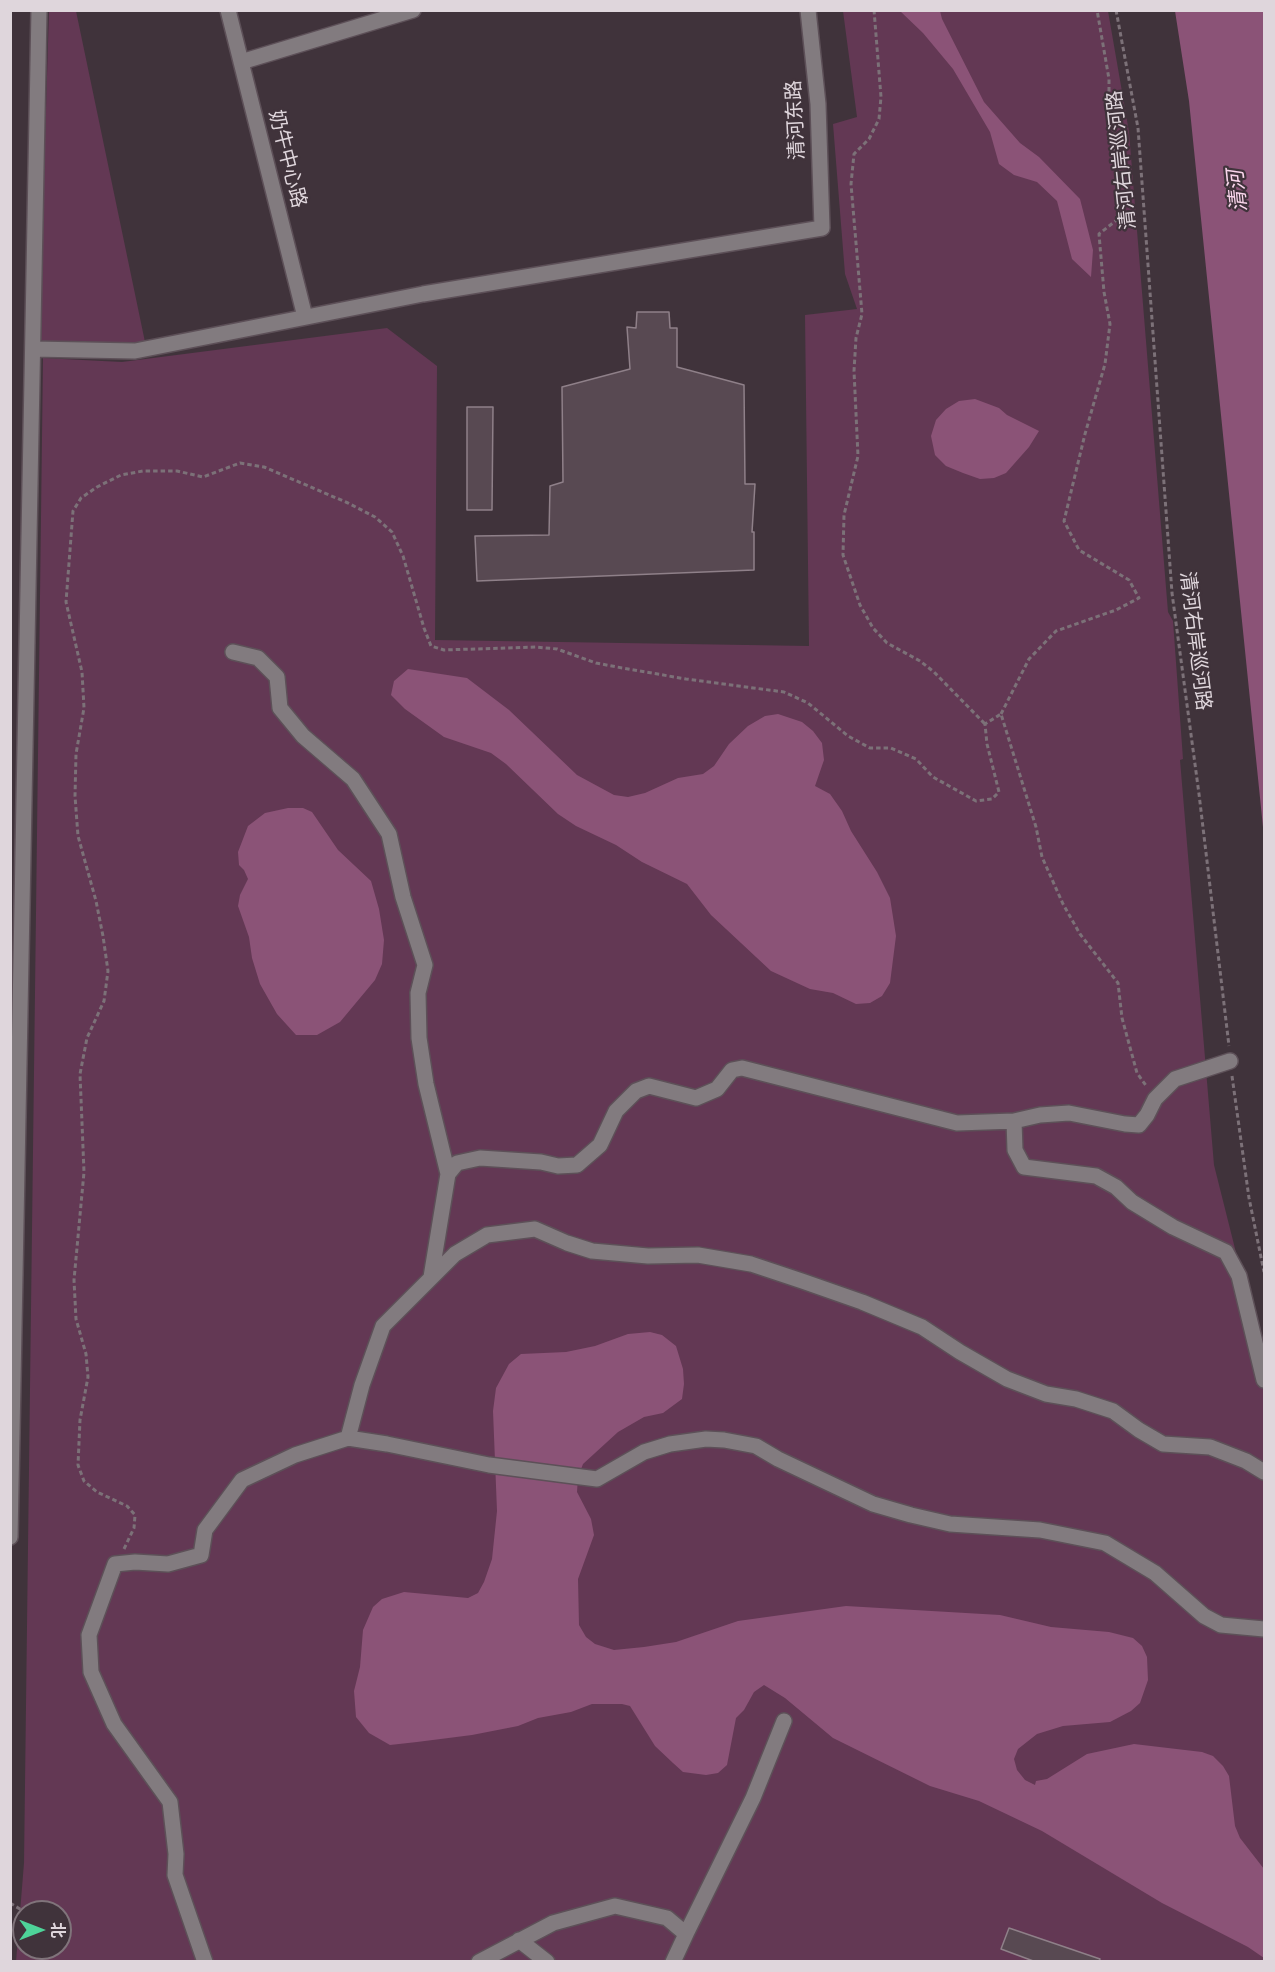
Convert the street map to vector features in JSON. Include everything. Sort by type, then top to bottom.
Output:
[{"type":"street","points":[[10,1538],[39,10]]},
{"type":"street","name":"奶牛中心路","points":[[228,10],[305,317]]},
{"type":"street","points":[[241,62],[413,10]]},
{"type":"street","name":"清河东路","points":[[305,317],[423,294],[822,228],[818,104],[808,10]]},
{"type":"street","points":[[33,349],[135,351],[305,317]]},
{"type":"street","points":[[233,652],[258,658],[277,677],[280,708],[303,736],[353,779],[389,834],[403,897],[425,965],[418,993],[419,1038],[426,1084],[448,1174],[431,1277]]},
{"type":"street","points":[[448,1174],[457,1163],[480,1158],[541,1162],[558,1166],[577,1165],[600,1145],[616,1111],[636,1091],[649,1086],[696,1098],[717,1089],[732,1070],[742,1068],[957,1124],[1014,1121],[1040,1115],[1069,1113],[1139,1125],[1148,1116],[1155,1099],[1174,1080],[1230,1061]]},
{"type":"street","points":[[1014,1121],[1015,1150],[1024,1167],[1096,1176],[1173,1227],[1226,1252],[1239,1276],[1264,1380]]},
{"type":"street","points":[[348,1438],[362,1385],[383,1326],[455,1254],[487,1234],[536,1229],[592,1251],[648,1256],[698,1255],[751,1264],[862,1302],[922,1327],[960,1352],[1007,1378],[1046,1395],[1076,1399],[1113,1411],[1163,1444],[1210,1447],[1246,1461],[1264,1472]]},
{"type":"street","points":[[205,1962],[175,1875],[176,1854],[170,1802],[114,1724],[91,1672],[89,1635],[115,1564],[135,1562],[168,1564],[201,1555],[205,1530],[242,1480],[295,1455],[348,1438],[489,1466],[597,1479],[644,1452],[670,1444],[706,1439],[756,1446],[778,1459],[873,1504],[911,1515],[950,1524],[1040,1530],[1105,1543],[1155,1573],[1204,1616],[1221,1625],[1264,1629]]},
{"type":"street","points":[[673,1962],[753,1798],[784,1720]]},
{"type":"street","points":[[479,1962],[553,1923],[615,1906],[668,1918],[686,1934]]},
{"type":"street","points":[[519,1940],[547,1962]]},
{"type":"path","points":[[115,1564],[134,1528],[135,1515],[127,1506],[97,1492],[84,1481],[78,1466],[80,1420],[88,1377],[86,1354],[76,1319],[74,1280],[84,1172],[80,1074],[87,1038],[104,1001],[108,972],[96,901],[78,836],[75,796],[76,754],[84,708],[82,672],[66,602],[73,512],[81,498],[122,475],[177,471],[203,477],[240,463],[264,467],[348,503],[375,517],[392,532],[403,556],[431,646],[444,650],[536,647],[557,649],[596,663],[617,667],[784,692],[808,703],[848,736],[870,748],[891,748],[916,759],[933,777],[976,801],[992,799],[999,792],[987,744],[985,724],[934,672],[921,661],[887,643],[873,628],[860,605],[843,555],[844,515],[858,456],[854,371],[856,338],[862,315],[850,184],[854,154],[869,139],[879,119],[881,97],[874,10]]},
{"type":"path","points":[[985,724],[1001,714],[1029,659],[1056,631],[1116,610],[1139,598],[1129,580],[1079,550],[1064,521],[1079,455],[1105,364],[1110,324],[1104,292],[1099,234],[1123,215],[1109,102],[1109,80],[1097,10]]},
{"type":"path","name":"清河右岸巡河路","points":[[1116,10],[1138,128],[1172,593],[1201,806],[1230,1061],[1249,1198],[1264,1272]]},
{"type":"path","points":[[1001,714],[1036,827],[1042,857],[1063,904],[1080,934],[1118,983],[1122,1017],[1137,1073],[1155,1099]]},
{"type":"shaded area","points":[[49,11],[76,11],[145,342],[133,344],[45,343],[39,338]]},
{"type":"shaded area","points":[[843,11],[1108,11],[1129,132],[1168,612],[1173,621],[1183,759],[1180,760],[1214,1165],[1264,1364],[1264,1961],[16,1962],[16,1960],[72,1960],[72,1900],[21,1900],[24,1863],[43,358],[122,362],[387,328],[437,366],[435,640],[809,646],[805,315],[857,309],[845,274],[833,124],[857,117]]},
{"type":"water","points":[[900,11],[940,11],[984,102],[1020,143],[1039,157],[1080,199],[1093,250],[1091,277],[1072,259],[1057,201],[1037,182],[1014,175],[999,164],[990,132],[953,69],[923,33]]},
{"type":"water","name":"清河","points":[[1175,11],[1264,11],[1264,837],[1189,101]]},
{"type":"water","points":[[975,399],[999,408],[1007,415],[1039,431],[1029,447],[1006,473],[994,478],[980,479],[963,473],[946,466],[935,455],[931,436],[936,420],[946,409],[959,401]]},
{"type":"water","points":[[408,669],[467,678],[509,710],[577,775],[614,795],[628,797],[645,793],[678,778],[703,774],[714,766],[729,744],[748,726],[765,716],[778,714],[802,722],[822,743],[824,760],[815,786],[830,794],[842,811],[890,898],[896,936],[890,983],[882,996],[870,1003],[856,1004],[833,993],[810,989],[771,971],[711,915],[687,884],[576,826],[558,814],[506,764],[491,753],[444,737],[405,709],[391,695],[394,681]]},
{"type":"water","points":[[288,808],[303,808],[312,812],[338,850],[371,881],[384,940],[382,964],[375,980],[340,1022],[317,1035],[296,1035],[277,1014],[260,984],[252,958],[249,937],[238,906],[240,895],[248,879],[239,865],[238,852],[248,826],[265,813]]},
{"type":"water","points":[[650,1332],[662,1335],[676,1346],[683,1369],[682,1399],[663,1413],[644,1417],[618,1432],[583,1464],[578,1477],[577,1492],[591,1519],[594,1535],[578,1579],[579,1625],[586,1637],[595,1644],[614,1650],[644,1647],[676,1642],[738,1621],[846,1606],[1000,1615],[1051,1627],[1109,1632],[1133,1638],[1142,1646],[1147,1657],[1148,1680],[1140,1703],[1131,1711],[1110,1722],[1063,1726],[1037,1734],[1018,1749],[1014,1759],[1017,1770],[1025,1780],[1035,1785],[1036,1781],[1047,1779],[1087,1754],[1134,1744],[1202,1752],[1213,1756],[1229,1776],[1235,1826],[1240,1838],[1264,1869],[1264,1958],[1248,1947],[1162,1903],[1042,1831],[979,1801],[930,1786],[833,1738],[785,1698],[764,1685],[754,1692],[744,1710],[736,1718],[727,1765],[718,1773],[706,1775],[683,1772],[655,1746],[630,1706],[622,1704],[592,1704],[571,1712],[538,1718],[518,1726],[417,1742],[390,1745],[369,1733],[356,1717],[354,1691],[360,1667],[363,1630],[373,1607],[382,1599],[404,1592],[468,1598],[478,1593],[484,1582],[492,1559],[497,1511],[493,1411],[496,1388],[509,1364],[521,1354],[566,1352],[595,1346],[628,1334]]},
{"type":"building","points":[[637,312],[669,312],[670,328],[677,328],[677,367],[744,385],[745,484],[755,484],[752,532],[754,532],[754,570],[477,581],[475,536],[549,535],[550,486],[563,482],[562,387],[630,369],[627,327],[636,328]]},
{"type":"building","points":[[467,407],[493,407],[492,510],[467,510]]},
{"type":"building","points":[[1009,1928],[1100,1959],[1099,1962],[1036,1962],[1001,1949]]}]
